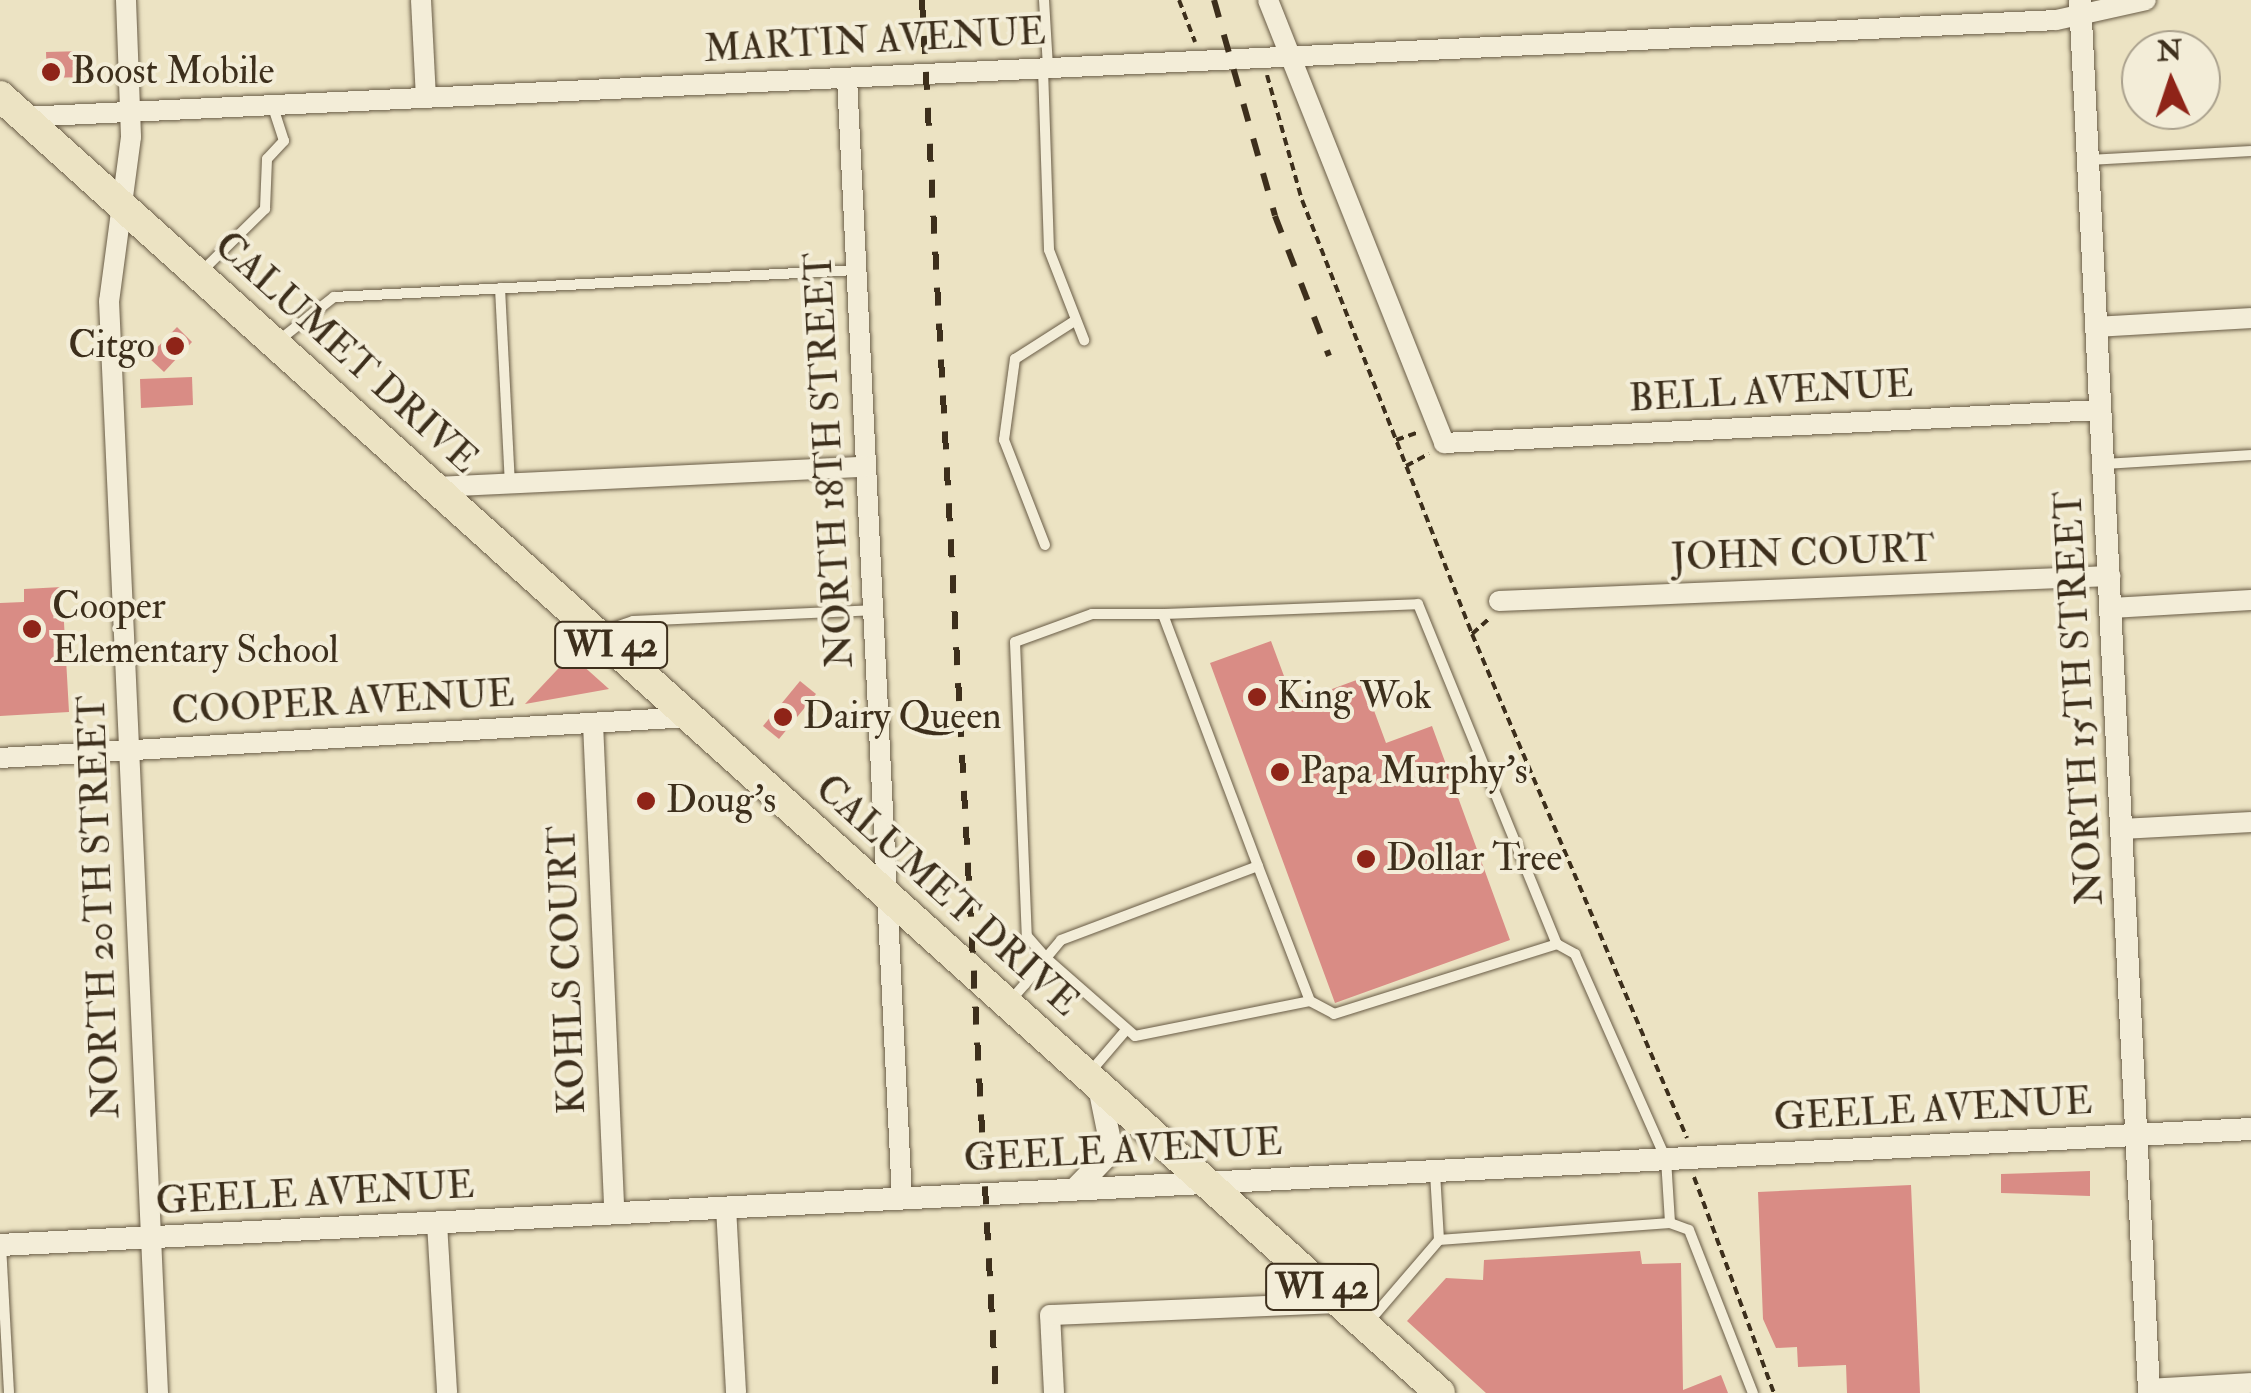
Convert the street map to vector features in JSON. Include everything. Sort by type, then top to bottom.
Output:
[{"type":"main road","name":"CALUMET DRIVE","points":[[8,107],[1440,1393]]},
{"type":"street","name":"NORTH 20TH STREET","points":[[126,0],[132,112],[109,301],[158,1393]]},
{"type":"street","points":[[421,0],[426,98]]},
{"type":"street","points":[[1268,0],[1444,443]]},
{"type":"street","name":"MARTIN AVENUE","points":[[8,107],[132,112],[2056,20],[2080,5],[2146,0]]},
{"type":"street","name":"NORTH 15TH STREET","points":[[2080,5],[2149,1391]]},
{"type":"street","name":"NORTH 18TH STREET","points":[[847,78],[902,1198]]},
{"type":"street","points":[[2096,327],[2251,318]]},
{"type":"street","name":"BELL AVENUE","points":[[1444,443],[2100,410]]},
{"type":"street","points":[[435,487],[865,468]]},
{"type":"street","name":"JOHN COURT","points":[[1499,601],[2110,576]]},
{"type":"street","points":[[2112,608],[2251,600]]},
{"type":"street","name":"COOPER AVENUE","points":[[0,758],[690,717]]},
{"type":"street","name":"KOHLS COURT","points":[[593,723],[614,1213]]},
{"type":"street","points":[[2122,829],[2251,822]]},
{"type":"street","points":[[1075,1189],[1112,1151],[1093,1082]]},
{"type":"street","name":"GEELE AVENUE","points":[[0,1245],[2251,1129]]},
{"type":"street","points":[[726,1207],[736,1393]]},
{"type":"street","points":[[437,1223],[447,1393]]},
{"type":"street","points":[[1054,1393],[1050,1315],[1340,1303]]},
{"type":"street","points":[[2149,1391],[2251,1383]]},
{"type":"lane","points":[[1044,0],[1049,250],[1084,340]]},
{"type":"lane","points":[[198,274],[264,209],[267,158],[284,141],[272,105]]},
{"type":"lane","points":[[2088,160],[2251,151]]},
{"type":"lane","points":[[276,344],[334,297],[856,270]]},
{"type":"lane","points":[[500,288],[510,483]]},
{"type":"lane","points":[[1045,544],[1004,440],[1015,358],[1076,320]]},
{"type":"lane","points":[[2104,464],[2251,455]]},
{"type":"lane","points":[[1558,944],[1334,1014],[1310,1001],[1138,1036],[1126,1030],[1046,958],[1028,936],[1011,647],[1092,614],[1418,604],[1558,944],[1575,954],[1678,1158],[1670,1223]]},
{"type":"lane","points":[[598,634],[633,620],[872,610]]},
{"type":"lane","points":[[1163,614],[1310,1001]]},
{"type":"lane","points":[[1007,1004],[1061,940],[1258,866]]},
{"type":"lane","points":[[1093,1082],[1126,1030]]},
{"type":"lane","points":[[1366,1326],[1439,1240],[1435,1169]]},
{"type":"lane","points":[[1439,1240],[1670,1223],[1688,1230],[1753,1393]]},
{"type":"lane","points":[[0,1245],[8,1393]]},
{"type":"path","points":[[1179,0],[1194,38]]},
{"type":"path","points":[[1266,71],[1302,200],[1406,466],[1590,926],[1685,1125],[1678,1158],[1774,1393]]},
{"type":"path","points":[[1406,466],[1444,443]]},
{"type":"building","points":[[84,51],[85,77],[47,78],[46,52]]},
{"type":"building","points":[[177,327],[192,342],[164,372],[148,357]]},
{"type":"building","points":[[192,377],[193,405],[141,408],[140,379]]},
{"type":"building","name":"Cooper Elementary School","points":[[62,587],[69,712],[0,716],[0,603],[24,602],[24,589]]},
{"type":"building","points":[[1271,641],[1294,703],[1362,678],[1386,743],[1432,726],[1510,940],[1335,1003],[1210,663]]},
{"type":"building","points":[[571,655],[609,689],[525,704]]},
{"type":"building","points":[[800,681],[816,694],[779,739],[763,726]]},
{"type":"building","points":[[2090,1171],[2090,1196],[2001,1193],[2001,1174]]},
{"type":"building","points":[[1911,1185],[1920,1393],[1847,1393],[1846,1365],[1798,1367],[1797,1347],[1776,1348],[1763,1319],[1758,1192]]},
{"type":"building","points":[[1640,1251],[1642,1264],[1681,1263],[1683,1390],[1721,1375],[1728,1393],[1486,1393],[1407,1321],[1446,1278],[1483,1280],[1484,1260]]},
{"type":"railway","points":[[922,0],[996,1393]]},
{"type":"railway","points":[[1214,0],[1275,216],[1329,356]]},
{"type":"place","name":"Boost Mobile","points":[[51,72]]},
{"type":"place","name":"Citgo","points":[[175,346]]},
{"type":"place","name":"Cooper Elementary School","points":[[32,629]]},
{"type":"place","name":"King Wok","points":[[1257,697]]},
{"type":"place","name":"Dairy Queen","points":[[783,717]]},
{"type":"place","name":"Papa Murphy's","points":[[1280,772]]},
{"type":"place","name":"Doug's","points":[[646,801]]},
{"type":"place","name":"Dollar Tree","points":[[1366,859]]}]
